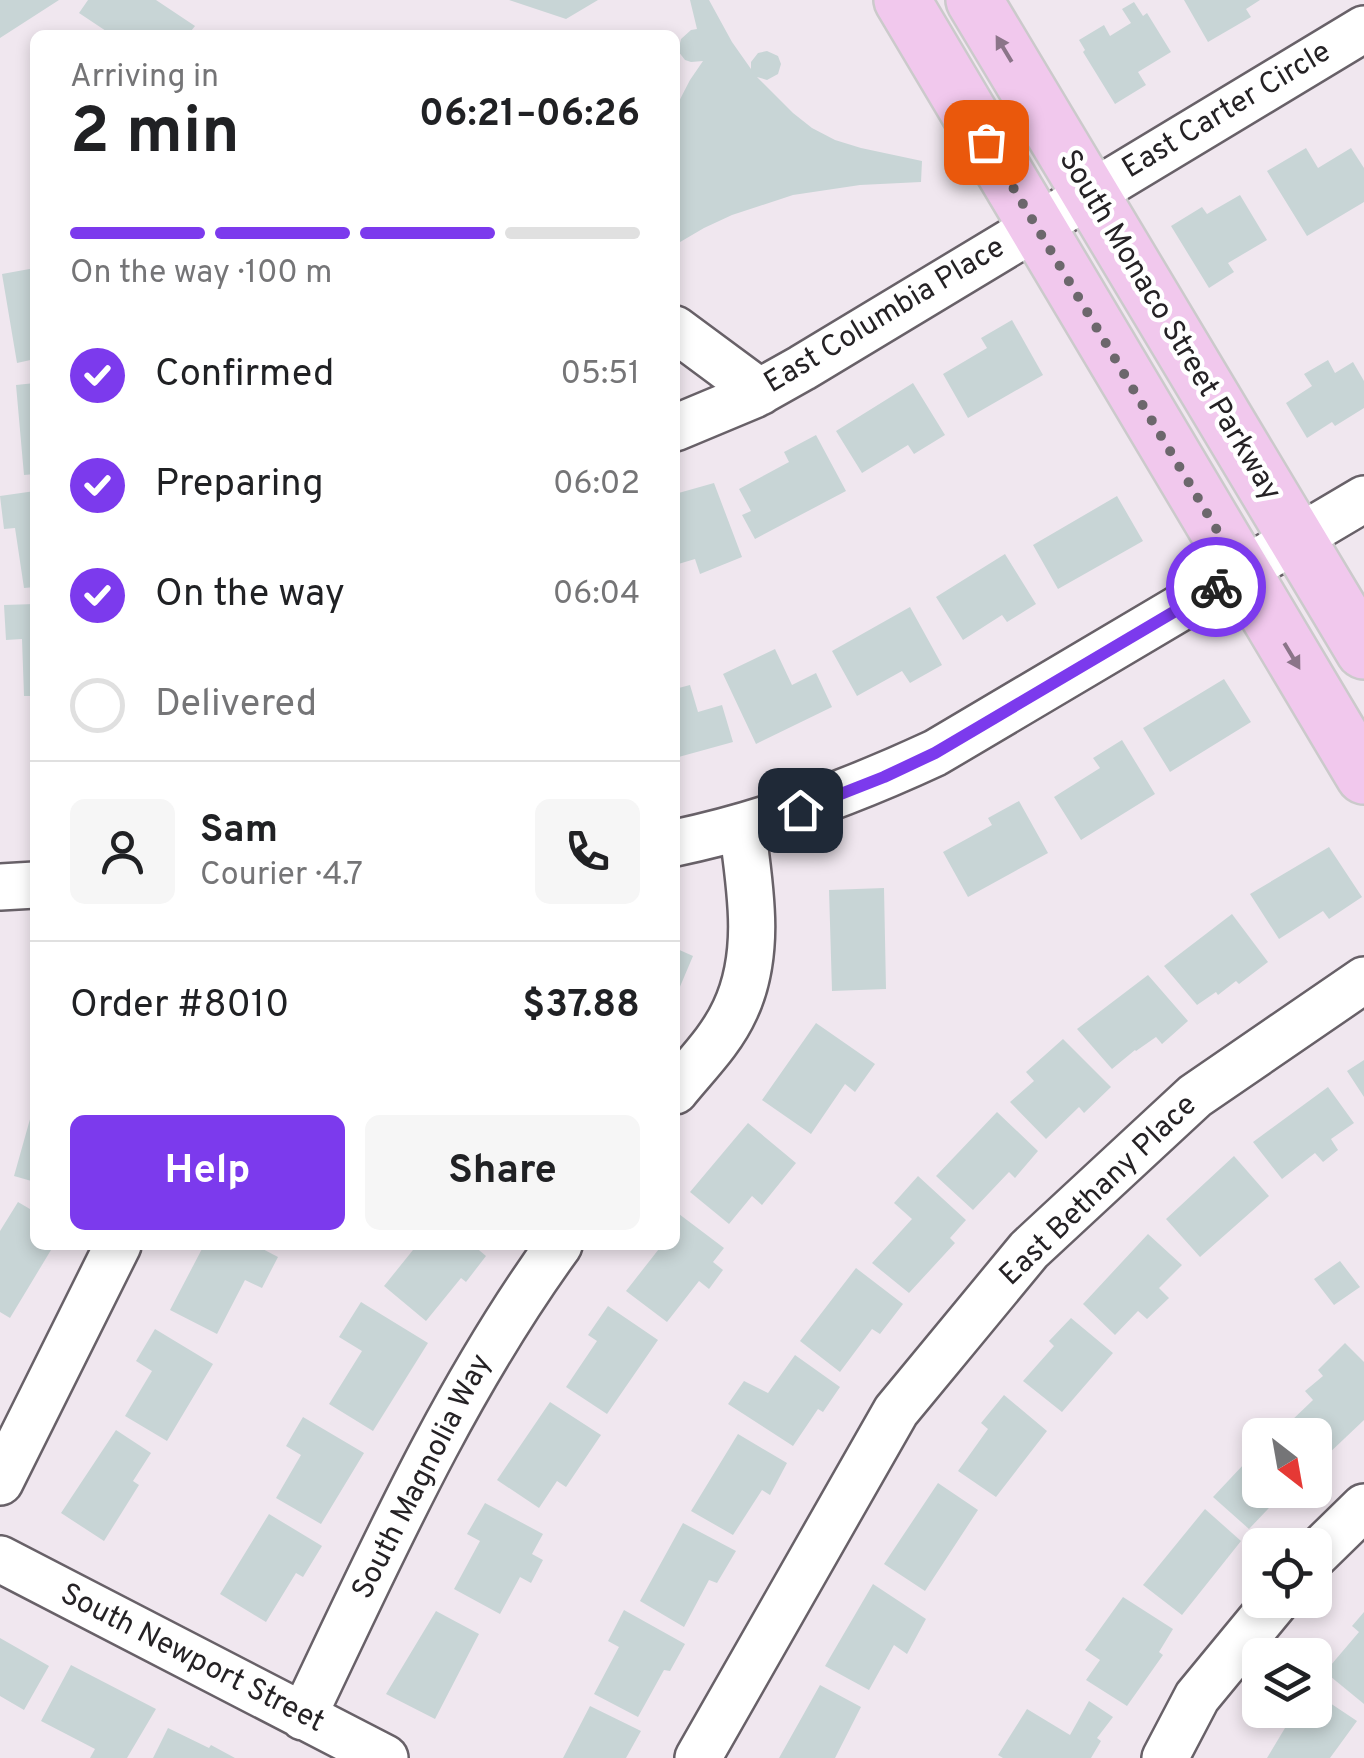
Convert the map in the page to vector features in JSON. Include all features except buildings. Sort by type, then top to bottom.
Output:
[{"type":"main road","name":"South Monaco Street Parkway","points":[[902,0],[1364,776]]},
{"type":"main road","name":"South Monaco Street Parkway","points":[[974,0],[1364,652]]},
{"type":"street","name":"East Carter Circle","points":[[1090,192],[1364,29]]},
{"type":"street","name":"East Columbia Place","points":[[680,426],[760,392],[1090,192]]},
{"type":"street","points":[[680,333],[760,392]]},
{"type":"street","points":[[680,843],[800,810],[935,753],[1364,499]]},
{"type":"street","points":[[680,1085],[716,1042],[736,1010],[746,976],[752,934],[742,827]]},
{"type":"street","points":[[0,887],[30,886]]},
{"type":"street","name":"East Bethany Place","points":[[698,1758],[896,1411],[1029,1250],[1195,1096],[1364,980]]},
{"type":"street","points":[[0,1482],[116,1250]]},
{"type":"street","name":"South Magnolia Way","points":[[302,1718],[426,1461],[495,1338],[556,1250]]},
{"type":"street","points":[[1332,1538],[1364,1507]]},
{"type":"street","name":"South Newport Street","points":[[0,1559],[385,1758]]},
{"type":"street","points":[[1166,1758],[1197,1697],[1262,1618]]},
{"type":"way so far","points":[[986,142],[1242,572],[1216,587]]},
{"type":"route","points":[[800,810],[935,753],[1216,587]]}]
